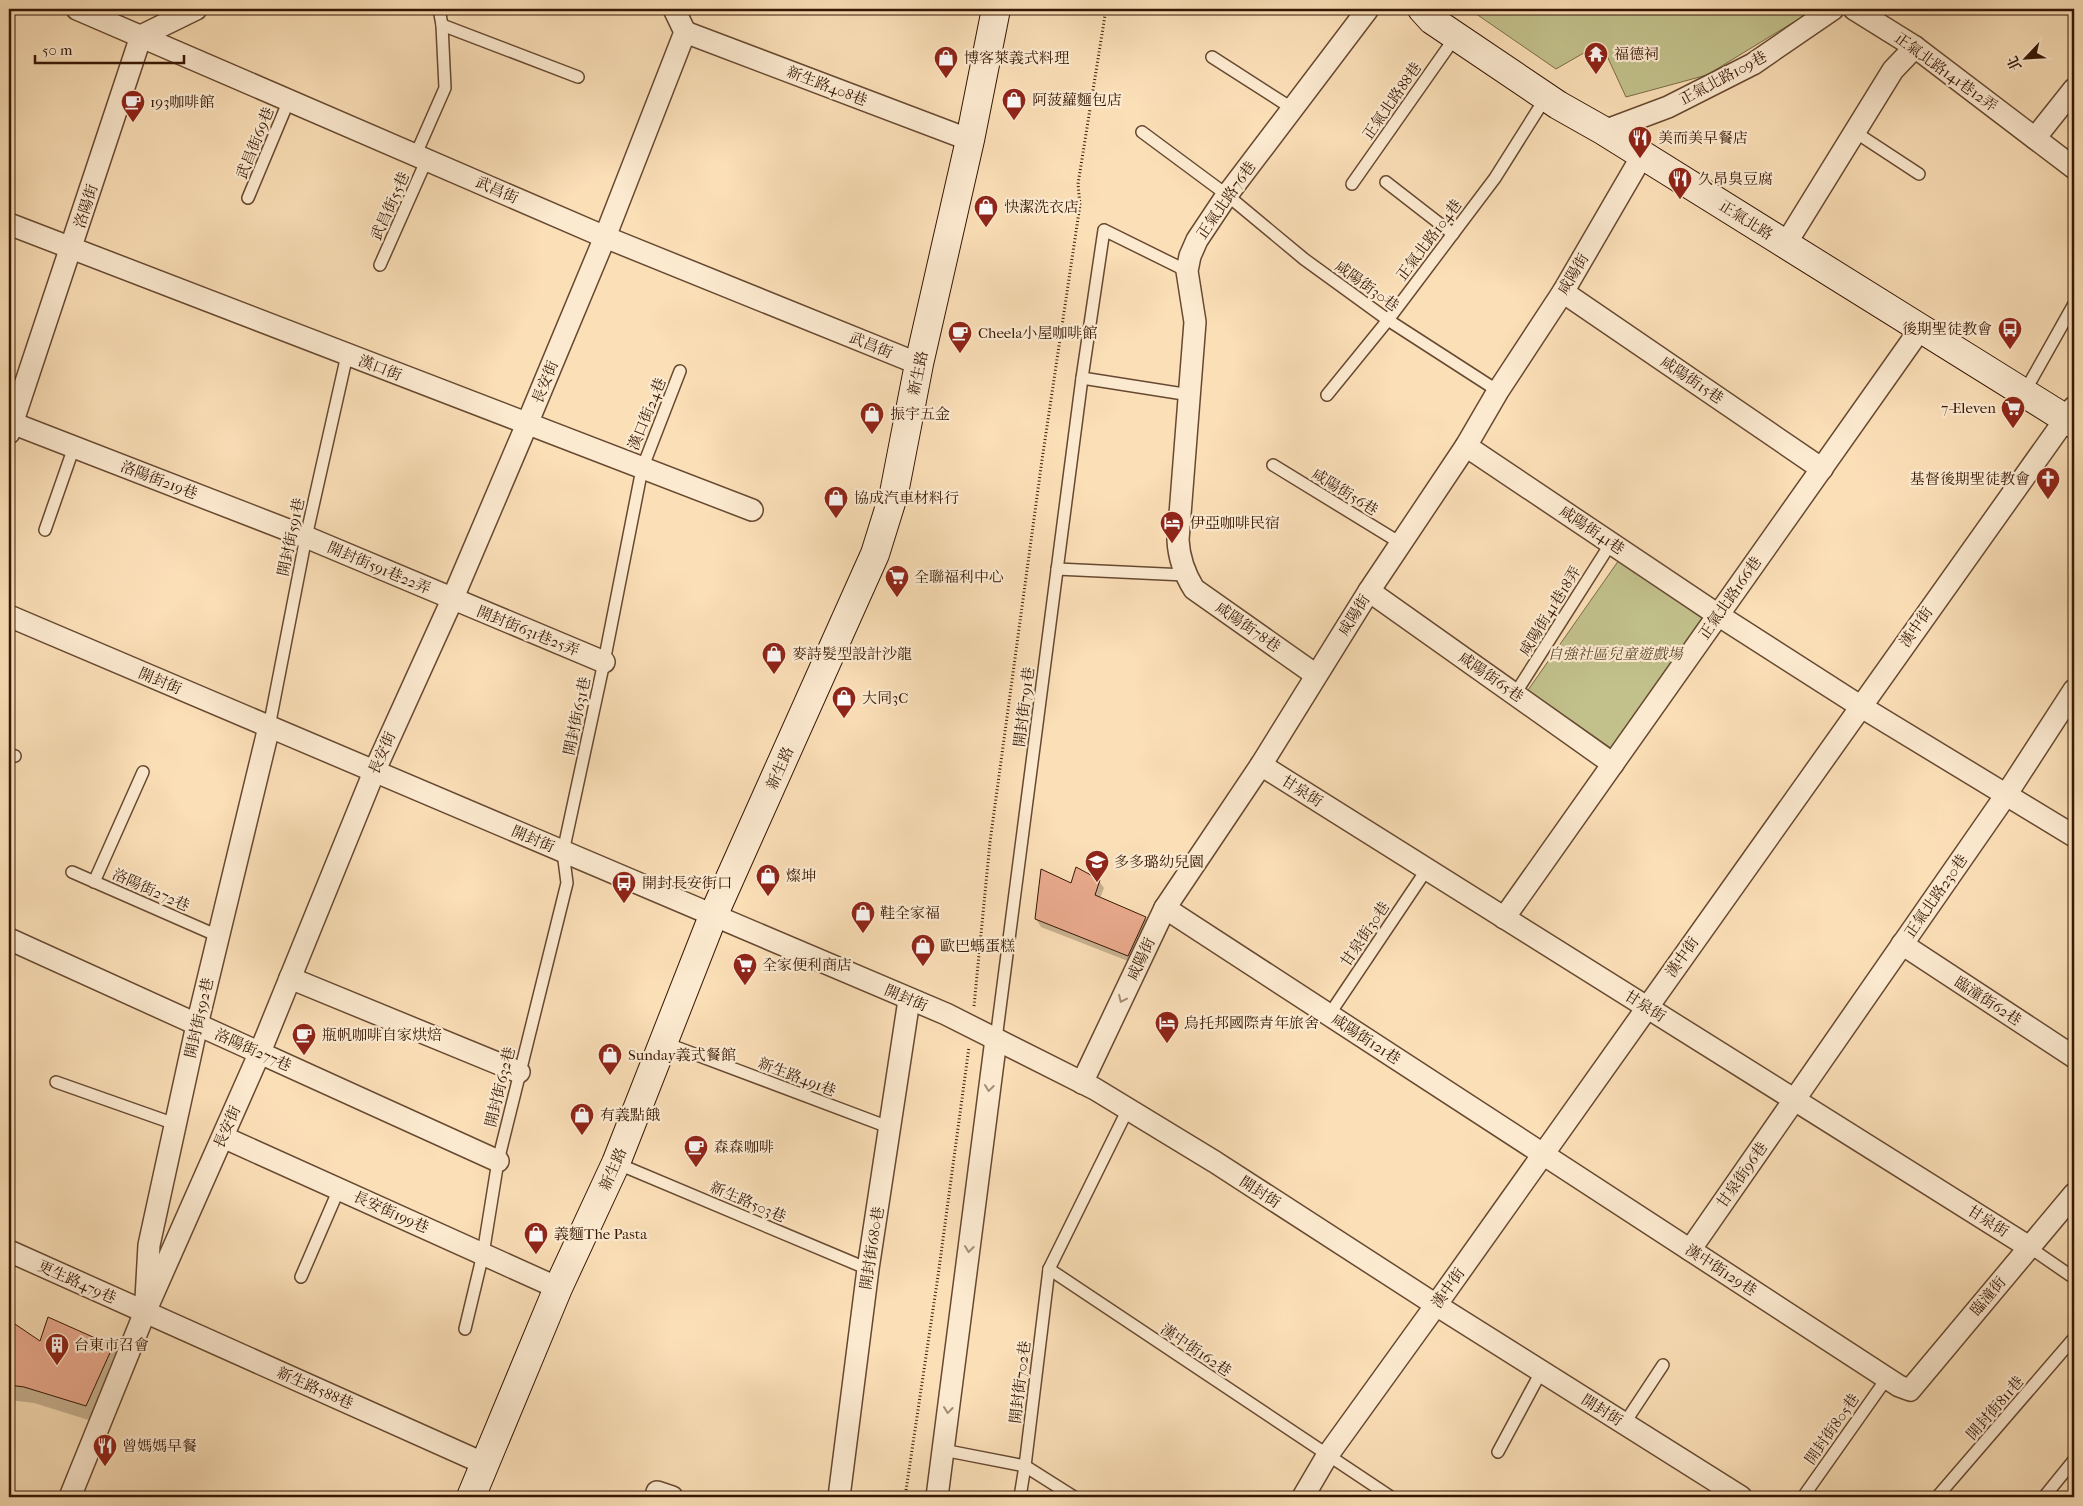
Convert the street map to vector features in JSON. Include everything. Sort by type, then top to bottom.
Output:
[{"type":"street","name":"武昌街","points":[[77,9],[605,237],[919,364]]},
{"type":"street","points":[[141,36],[196,9]]},
{"type":"street","points":[[674,9],[685,32]]},
{"type":"street","name":"新生路","points":[[471,1497],[558,1288],[616,1162],[714,916],[875,554],[894,493],[919,364],[970,140],[996,9]]},
{"type":"street","name":"正氣北路76巷","points":[[1185,575],[1179,557],[1178,540],[1196,322],[1187,271],[1197,240],[1227,195],[1368,9]]},
{"type":"street","name":"正氣北路","points":[[1422,9],[1432,20],[1546,98],[1604,131],[2024,393],[2071,417]]},
{"type":"street","name":"正氣北路109巷","points":[[1604,131],[1668,107],[1753,64],[1833,9]]},
{"type":"street","name":"正氣北路141巷12弄","points":[[1854,9],[1915,46],[2074,168]]},
{"type":"street","name":"新生路408巷","points":[[685,32],[970,140]]},
{"type":"street","name":"長安街","points":[[70,1497],[145,1312],[260,1052],[374,772],[452,600],[527,424],[605,237],[685,32]]},
{"type":"street","name":"洛陽街","points":[[10,428],[72,249],[141,36]]},
{"type":"street","points":[[1786,245],[1893,70],[1915,46]]},
{"type":"street","points":[[2035,138],[2074,89]]},
{"type":"street","name":"咸陽街","points":[[1082,1083],[1165,908],[1261,765],[1369,591],[1466,446],[1498,391],[1563,292],[1642,156]]},
{"type":"street","name":"漢口街","points":[[9,224],[752,510]]},
{"type":"street","name":"咸陽街15巷","points":[[1563,292],[1822,469]]},
{"type":"street","name":"正氣北路166巷","points":[[1504,918],[1921,328]]},
{"type":"street","name":"漢中街","points":[[1303,1497],[1327,1456],[1860,706],[2071,417]]},
{"type":"street","name":"洛陽街219巷","points":[[10,428],[74,447],[306,537]]},
{"type":"street","name":"咸陽街41巷","points":[[1466,446],[1718,615],[1860,706],[2074,836]]},
{"type":"street","name":"開封街591巷22弄","points":[[306,537],[452,600]]},
{"type":"street","name":"咸陽街78巷","points":[[1185,575],[1194,589],[1316,675]]},
{"type":"street","name":"咸陽街65巷","points":[[1369,591],[1613,764]]},
{"type":"street","name":"開封街631巷25弄","points":[[452,600],[604,662]]},
{"type":"street","name":"開封街","points":[[9,616],[714,916],[996,1039],[1128,1109],[1741,1497]]},
{"type":"street","name":"正氣北路230巷","points":[[1794,1100],[2006,795],[2074,690]]},
{"type":"street","name":"開封街592巷","points":[[145,1312],[149,1245],[197,1025],[269,727]]},
{"type":"street","name":"甘泉街","points":[[1261,765],[2029,1247]]},
{"type":"street","name":"咸陽街121巷","points":[[1165,908],[1542,1155]]},
{"type":"street","name":"洛陽街277巷","points":[[9,939],[498,1161]]},
{"type":"street","name":"臨潼街62巷","points":[[1902,944],[2074,1057]]},
{"type":"street","points":[[290,978],[519,1072]]},
{"type":"street","name":"開封街680巷","points":[[839,1497],[868,1269],[909,1000]]},
{"type":"street","points":[[937,1497],[996,1039]]},
{"type":"street","name":"甘泉街96巷","points":[[1690,1250],[1794,1100]]},
{"type":"street","name":"長安街199巷","points":[[223,1137],[558,1288]]},
{"type":"street","name":"漢中街129巷","points":[[1542,1155],[1893,1382]]},
{"type":"street","name":"臨潼街","points":[[1893,1382],[1910,1390],[2074,1194]]},
{"type":"street","name":"更生路479巷","points":[[9,1251],[145,1312]]},
{"type":"street","name":"新生路588巷","points":[[145,1312],[485,1464]]},
{"type":"lane","name":"武昌街55巷","points":[[380,265],[445,88],[442,25],[439,9]]},
{"type":"lane","points":[[442,25],[578,77]]},
{"type":"lane","name":"正氣北路88巷","points":[[1352,184],[1456,36]]},
{"type":"lane","points":[[1212,57],[1293,108]]},
{"type":"lane","name":"正氣北路104巷","points":[[1327,395],[1388,320],[1495,178],[1546,98]]},
{"type":"lane","name":"武昌街69巷","points":[[248,198],[289,100]]},
{"type":"lane","name":"咸陽街30巷","points":[[1142,132],[1227,195],[1304,259],[1388,320],[1498,391]]},
{"type":"lane","points":[[1855,132],[1919,174]]},
{"type":"lane","points":[[1386,182],[1453,234]]},
{"type":"lane","name":"開封街791巷","points":[[996,1039],[1082,378],[1104,230],[1187,271]]},
{"type":"lane","points":[[2024,393],[2074,304]]},
{"type":"lane","name":"開封街591巷","points":[[269,727],[306,537],[348,355]]},
{"type":"lane","name":"漢口街24巷","points":[[642,469],[680,371]]},
{"type":"lane","points":[[1082,378],[1190,395]]},
{"type":"lane","points":[[45,530],[74,447]]},
{"type":"lane","name":"咸陽街56巷","points":[[1273,465],[1402,544]]},
{"type":"lane","name":"開封街631巷","points":[[563,852],[604,662],[642,469]]},
{"type":"lane","name":"咸陽街41巷18弄","points":[[1515,694],[1611,543]]},
{"type":"lane","points":[[1057,569],[1185,575]]},
{"type":"lane","points":[[94,882],[143,772]]},
{"type":"lane","name":"開封街632巷","points":[[465,1329],[483,1254],[498,1161],[567,883],[563,852]]},
{"type":"lane","name":"甘泉街30巷","points":[[1329,1015],[1427,869]]},
{"type":"lane","name":"洛陽街272巷","points":[[72,872],[218,936]]},
{"type":"lane","name":"新生路491巷","points":[[665,1043],[890,1128]]},
{"type":"lane","points":[[56,1082],[175,1124]]},
{"type":"lane","name":"開封街702巷","points":[[1020,1497],[1049,1269],[1128,1109]]},
{"type":"lane","name":"新生路503巷","points":[[616,1162],[868,1269]]},
{"type":"lane","points":[[301,1277],[339,1189]]},
{"type":"lane","points":[[2029,1247],[2074,1278]]},
{"type":"lane","name":"漢中街162巷","points":[[1049,1269],[1327,1456],[1392,1497]]},
{"type":"lane","name":"開封街811巷","points":[[1937,1497],[2074,1338]]},
{"type":"lane","points":[[1624,1424],[1663,1365]]},
{"type":"lane","points":[[1498,1452],[1541,1372]]},
{"type":"lane","name":"開封街805巷","points":[[1803,1497],[1893,1382]]},
{"type":"lane","points":[[942,1450],[1025,1466],[1074,1497]]},
{"type":"lane","points":[[2044,1497],[2074,1460]]},
{"type":"path","points":[[905,1497],[938,1276],[971,1027],[990,842],[1040,470],[1080,204],[1078,184],[1106,9]]},
{"type":"green space","points":[[1469,9],[1815,9],[1707,75],[1626,97],[1601,43],[1556,69]]},
{"type":"green space","name":"自強社區兒童遊戲場","points":[[1619,560],[1702,618],[1611,748],[1528,690]]},
{"type":"building","name":"多多璐幼兒園","points":[[1076,867],[1100,880],[1095,895],[1146,917],[1128,956],[1035,919],[1041,869],[1071,883]]},
{"type":"building","name":"台東市召會","points":[[48,1317],[113,1346],[86,1406],[24,1387],[9,1385],[9,1320],[40,1341]]},
{"type":"place","name":"福德祠","points":[[1596,75]]},
{"type":"place","name":"博客萊義式料理","points":[[946,79]]},
{"type":"place","name":"阿菠蘿麵包店","points":[[1014,121]]},
{"type":"place","name":"193咖啡館","points":[[133,123]]},
{"type":"place","name":"美而美早餐店","points":[[1640,159]]},
{"type":"place","name":"久昂臭豆腐","points":[[1680,200]]},
{"type":"place","name":"快潔洗衣店","points":[[986,228]]},
{"type":"place","name":"後期聖徒教會","points":[[2010,350]]},
{"type":"place","name":"Cheela小屋咖啡館","points":[[960,354]]},
{"type":"place","name":"7-Eleven","points":[[2013,429]]},
{"type":"place","name":"振宇五金","points":[[872,435]]},
{"type":"place","name":"基督後期聖徒教會","points":[[2048,500]]},
{"type":"place","name":"協成汽車材料行","points":[[836,519]]},
{"type":"place","name":"伊亞咖啡民宿","points":[[1172,544]]},
{"type":"place","name":"全聯福利中心","points":[[897,598]]},
{"type":"place","name":"麥詩髮型設計沙龍","points":[[774,675]]},
{"type":"place","name":"大同3C","points":[[844,719]]},
{"type":"place","name":"多多璐幼兒園","points":[[1097,883]]},
{"type":"place","name":"燦坤","points":[[768,897]]},
{"type":"place","name":"開封長安街口","points":[[624,904]]},
{"type":"place","name":"鞋全家福","points":[[863,934]]},
{"type":"place","name":"歐巴螞蛋糕","points":[[923,967]]},
{"type":"place","name":"全家便利商店","points":[[745,986]]},
{"type":"place","name":"烏托邦國際青年旅舍","points":[[1167,1044]]},
{"type":"place","name":"瓶帆咖啡自家烘焙","points":[[304,1056]]},
{"type":"place","name":"Sunday義式餐館","points":[[610,1076]]},
{"type":"place","name":"有義點餓","points":[[582,1136]]},
{"type":"place","name":"森森咖啡","points":[[696,1168]]},
{"type":"place","name":"義麵The Pasta","points":[[536,1255]]},
{"type":"place","name":"台東市召會","points":[[57,1366]]},
{"type":"place","name":"曾媽媽早餐","points":[[105,1467]]}]
